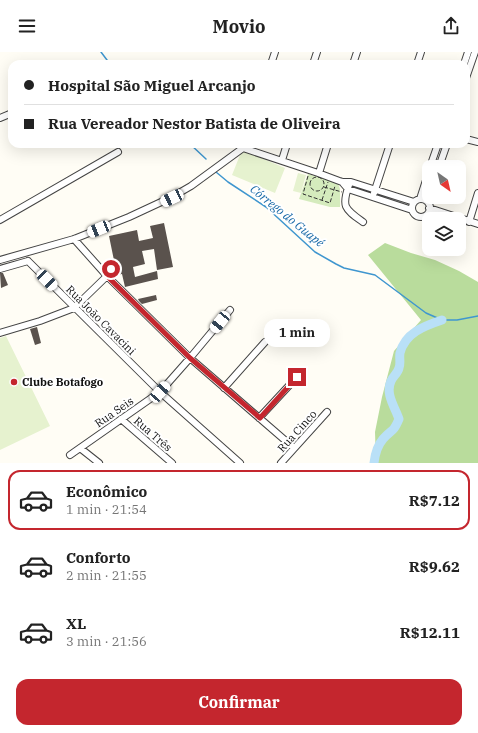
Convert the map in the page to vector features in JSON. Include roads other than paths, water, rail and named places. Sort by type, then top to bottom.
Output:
[{"type":"street","points":[[470,66],[475,52]]},
{"type":"street","points":[[28,252],[28,261],[1,269],[0,259],[74,239],[172,198],[209,173],[241,148]]},
{"type":"street","points":[[249,148],[310,170],[320,176],[338,183],[347,191],[374,196],[412,210],[415,215],[420,217],[428,213],[429,204]]},
{"type":"street","points":[[282,160],[286,148]]},
{"type":"street","points":[[320,176],[327,148]]},
{"type":"street","points":[[374,196],[389,148]]},
{"type":"street","points":[[432,160],[437,148]]},
{"type":"street","points":[[441,160],[446,148]]},
{"type":"street","points":[[0,220],[118,152]]},
{"type":"street","points":[[338,183],[350,182],[422,201]]},
{"type":"street","points":[[350,182],[344,201],[345,206],[351,214],[363,222]]},
{"type":"street","points":[[412,210],[413,204],[417,200],[422,188]]},
{"type":"street","points":[[469,222],[478,193]]},
{"type":"street","points":[[433,204],[469,222],[478,224]]},
{"type":"street","points":[[74,239],[107,276],[190,358],[294,448]]},
{"type":"street","name":"Rua João Cavacini","points":[[28,261],[160,392],[240,463]]},
{"type":"street","points":[[0,333],[40,321],[74,308],[107,276],[111,269]]},
{"type":"street","name":"Rua Seis","points":[[70,455],[160,392],[230,310]]},
{"type":"street","points":[[224,388],[265,342]]},
{"type":"street","points":[[260,418],[297,377]]},
{"type":"street","name":"Rua Cinco","points":[[282,463],[327,412]]},
{"type":"street","name":"Rua Três","points":[[121,419],[172,463]]},
{"type":"street","points":[[80,448],[99,463]]},
{"type":"waterway","name":"Córrego do Guapé","points":[[101,52],[107,60]]},
{"type":"waterway","name":"Córrego do Guapé","points":[[194,148],[206,159]]},
{"type":"waterway","name":"Córrego do Guapé","points":[[216,172],[228,182],[266,207],[315,252],[336,264],[344,268],[375,275],[426,313],[442,320],[457,320],[478,316]]},
{"type":"waterway","points":[[374,463],[379,444],[394,429],[399,419],[391,400],[389,386],[400,366],[400,353],[403,346],[406,340],[416,331],[442,320]]},
{"type":"place","name":"Clube Botafogo","points":[[14,382]]}]
